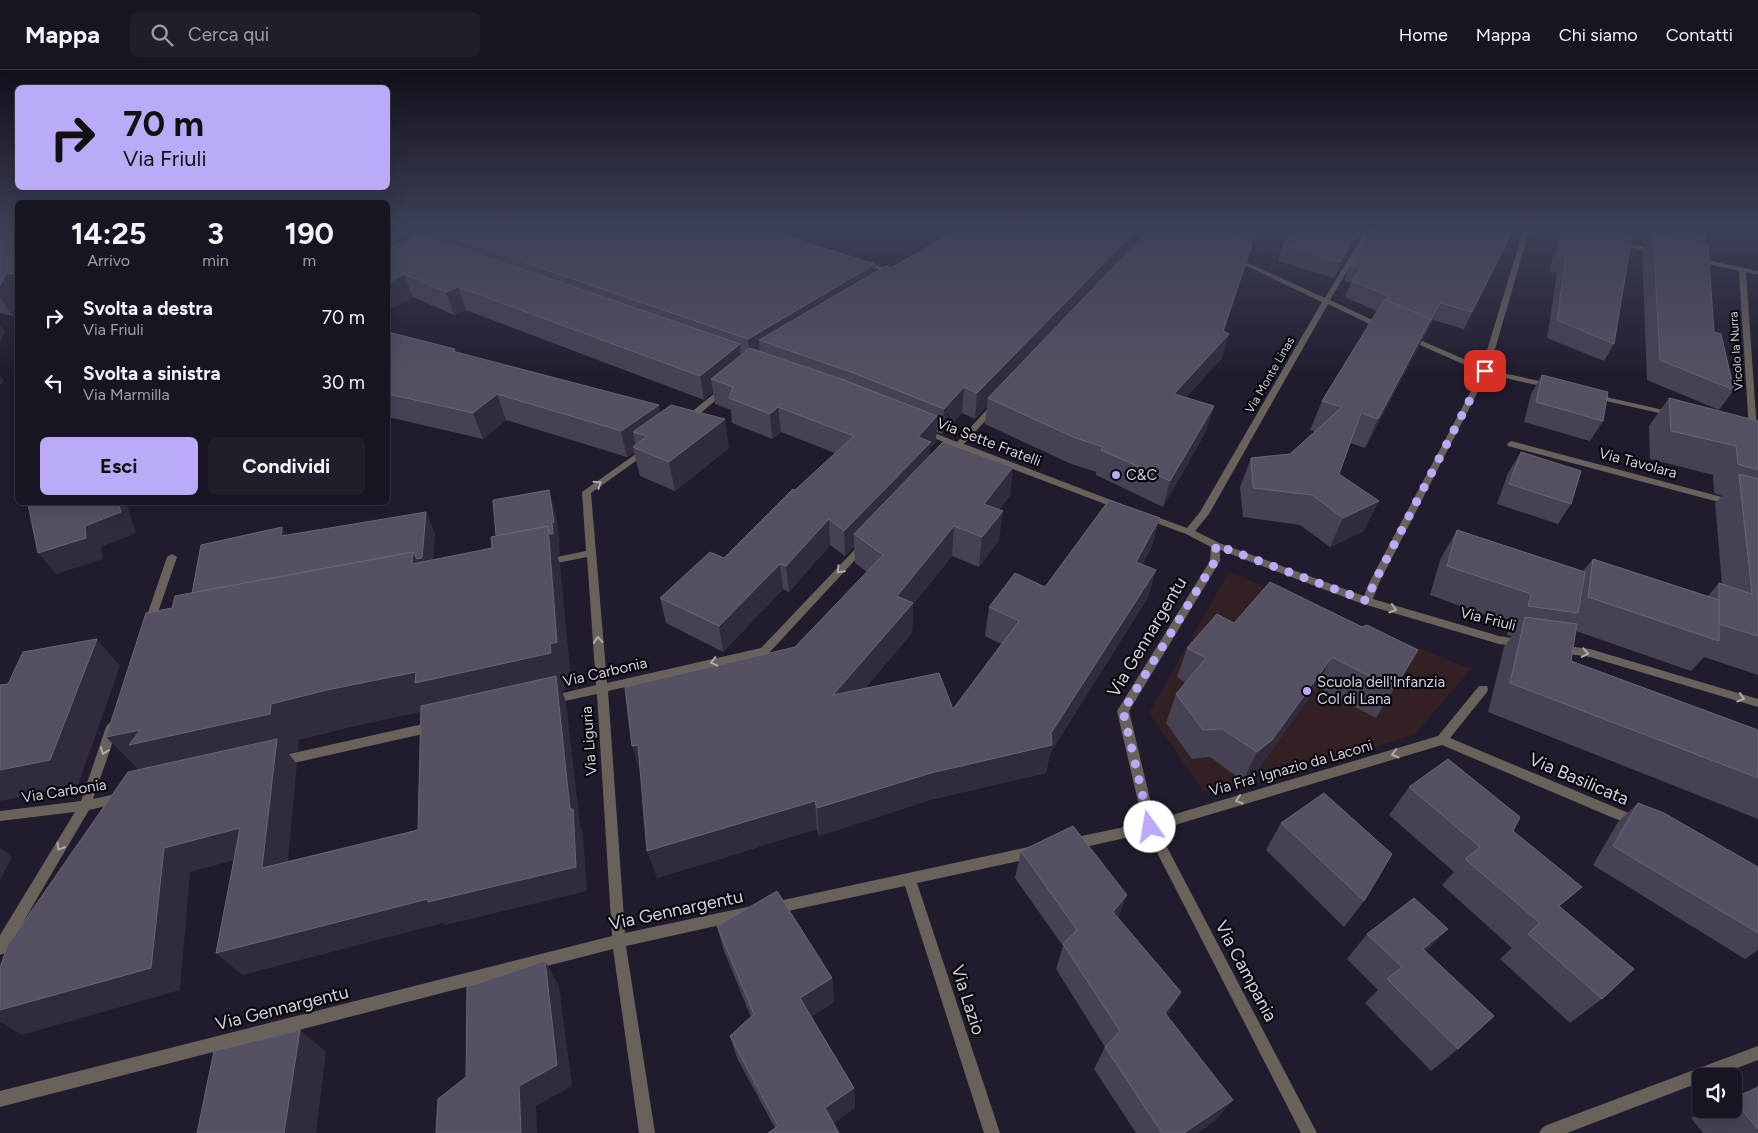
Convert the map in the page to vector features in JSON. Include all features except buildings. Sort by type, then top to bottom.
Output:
[{"type":"street","points":[[896,280],[900,278]]},
{"type":"street","points":[[1275,278],[1387,328]]},
{"type":"street","name":"Via Monte Linas","points":[[1189,532],[1204,514],[1340,278]]},
{"type":"street","points":[[1367,601],[1374,583],[1485,371],[1512,278]]},
{"type":"street","name":"Vicolo la Nurra","points":[[1743,278],[1756,433]]},
{"type":"street","points":[[1405,336],[1485,371],[1562,388]]},
{"type":"street","points":[[684,420],[731,384]]},
{"type":"street","points":[[1581,393],[1677,415]]},
{"type":"street","points":[[944,460],[1002,399]]},
{"type":"street","name":"Via Sette Fratelli","points":[[912,427],[1189,532],[1216,545]]},
{"type":"street","points":[[1744,430],[1756,433]]},
{"type":"street","name":"Via Liguria","points":[[647,1133],[618,941],[602,688],[586,492],[658,441]]},
{"type":"street","name":"Via Tavolara","points":[[1511,444],[1739,504]]},
{"type":"street","name":"Via Carbonia","points":[[535,703],[764,651],[871,538]]},
{"type":"street","name":"Via Friuli","points":[[1216,545],[1367,601],[1499,640],[1590,653],[1758,703]]},
{"type":"street","name":"Via Gennargentu","points":[[0,1099],[618,941],[1150,827],[1123,711],[1215,561],[1216,545]]},
{"type":"street","points":[[538,563],[590,553]]},
{"type":"street","points":[[147,630],[172,557]]},
{"type":"street","points":[[1442,740],[1483,689]]},
{"type":"street","points":[[0,948],[85,806],[115,720]]},
{"type":"street","points":[[267,764],[439,725]]},
{"type":"street","name":"Via Fra' Ignazio da Laconi","points":[[1150,827],[1442,740]]},
{"type":"street","name":"Via Basilicata","points":[[1442,740],[1650,828]]},
{"type":"street","name":"Via Carbonia","points":[[0,816],[85,806],[133,795]]},
{"type":"street","name":"Via Campania","points":[[1150,827],[1309,1133]]},
{"type":"street","name":"Via Lazio","points":[[909,878],[992,1133]]},
{"type":"street","points":[[1547,1133],[1758,1053]]},
{"type":"shaded area","name":"Scuola dell'Infanzia Col di Lana","points":[[1229,572],[1471,669],[1415,734],[1307,770],[1203,791],[1149,713]]},
{"type":"place","name":"C&C","points":[[1116,475]]},
{"type":"place","name":"Scuola dell'Infanzia Col di Lana","points":[[1307,691]]},
{"type":"route","points":[[1150,827],[1123,711],[1215,561],[1216,545],[1367,601],[1374,583],[1485,371]]}]
